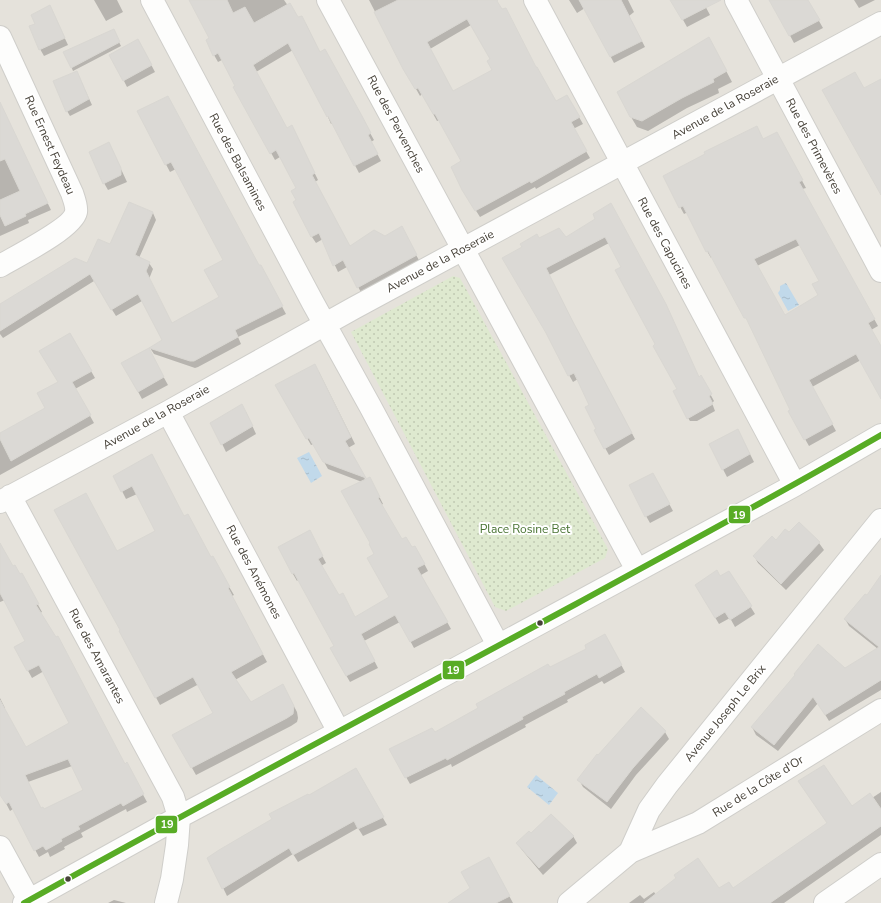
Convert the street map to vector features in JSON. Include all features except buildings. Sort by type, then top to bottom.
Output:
[{"type":"street","name":"Rue des Balsamines","points":[[152,0],[325,324]]},
{"type":"street","name":"Rue des Pervenches","points":[[328,0],[463,249]]},
{"type":"street","name":"Rue des Capucines","points":[[535,0],[795,485]]},
{"type":"street","name":"Rue des Primevères","points":[[736,0],[881,271]]},
{"type":"street","name":"Avenue de la Roseraie","points":[[5,499],[168,412],[325,324],[881,23]]},
{"type":"street","name":"Rue Ernest Feydeau","points":[[0,37],[72,194],[76,205],[76,213],[72,220],[61,229],[0,266]]},
{"type":"street","points":[[463,249],[638,570]]},
{"type":"street","points":[[325,324],[498,646]]},
{"type":"street","name":"Rue des Anémones","points":[[168,412],[339,732]]},
{"type":"street","points":[[0,846],[26,902],[795,485],[881,435]]},
{"type":"street","name":"Rue des Amarantes","points":[[5,499],[173,797],[179,818]]},
{"type":"street","name":"Avenue Joseph Le Brix","points":[[569,903],[630,852],[650,810],[667,785],[881,520]]},
{"type":"street","name":"Rue de la Côte d'Or","points":[[630,852],[698,823],[881,710]]},
{"type":"street","points":[[166,903],[172,879],[179,818]]},
{"type":"street","points":[[825,903],[881,864]]},
{"type":"shaded area","points":[[0,0],[881,0],[881,903],[0,903]]},
{"type":"green space","name":"Place Rosine Bet","points":[[453,276],[460,278],[608,549],[605,558],[506,611],[495,607],[351,332]]},
{"type":"water","points":[[786,283],[799,305],[788,311],[778,293],[780,286]]},
{"type":"water","points":[[309,452],[322,476],[311,483],[297,458]]},
{"type":"water","points":[[536,775],[558,793],[549,805],[527,787]]},
{"type":"transit line","name":"19","points":[[24,903],[576,604],[881,435]]}]
